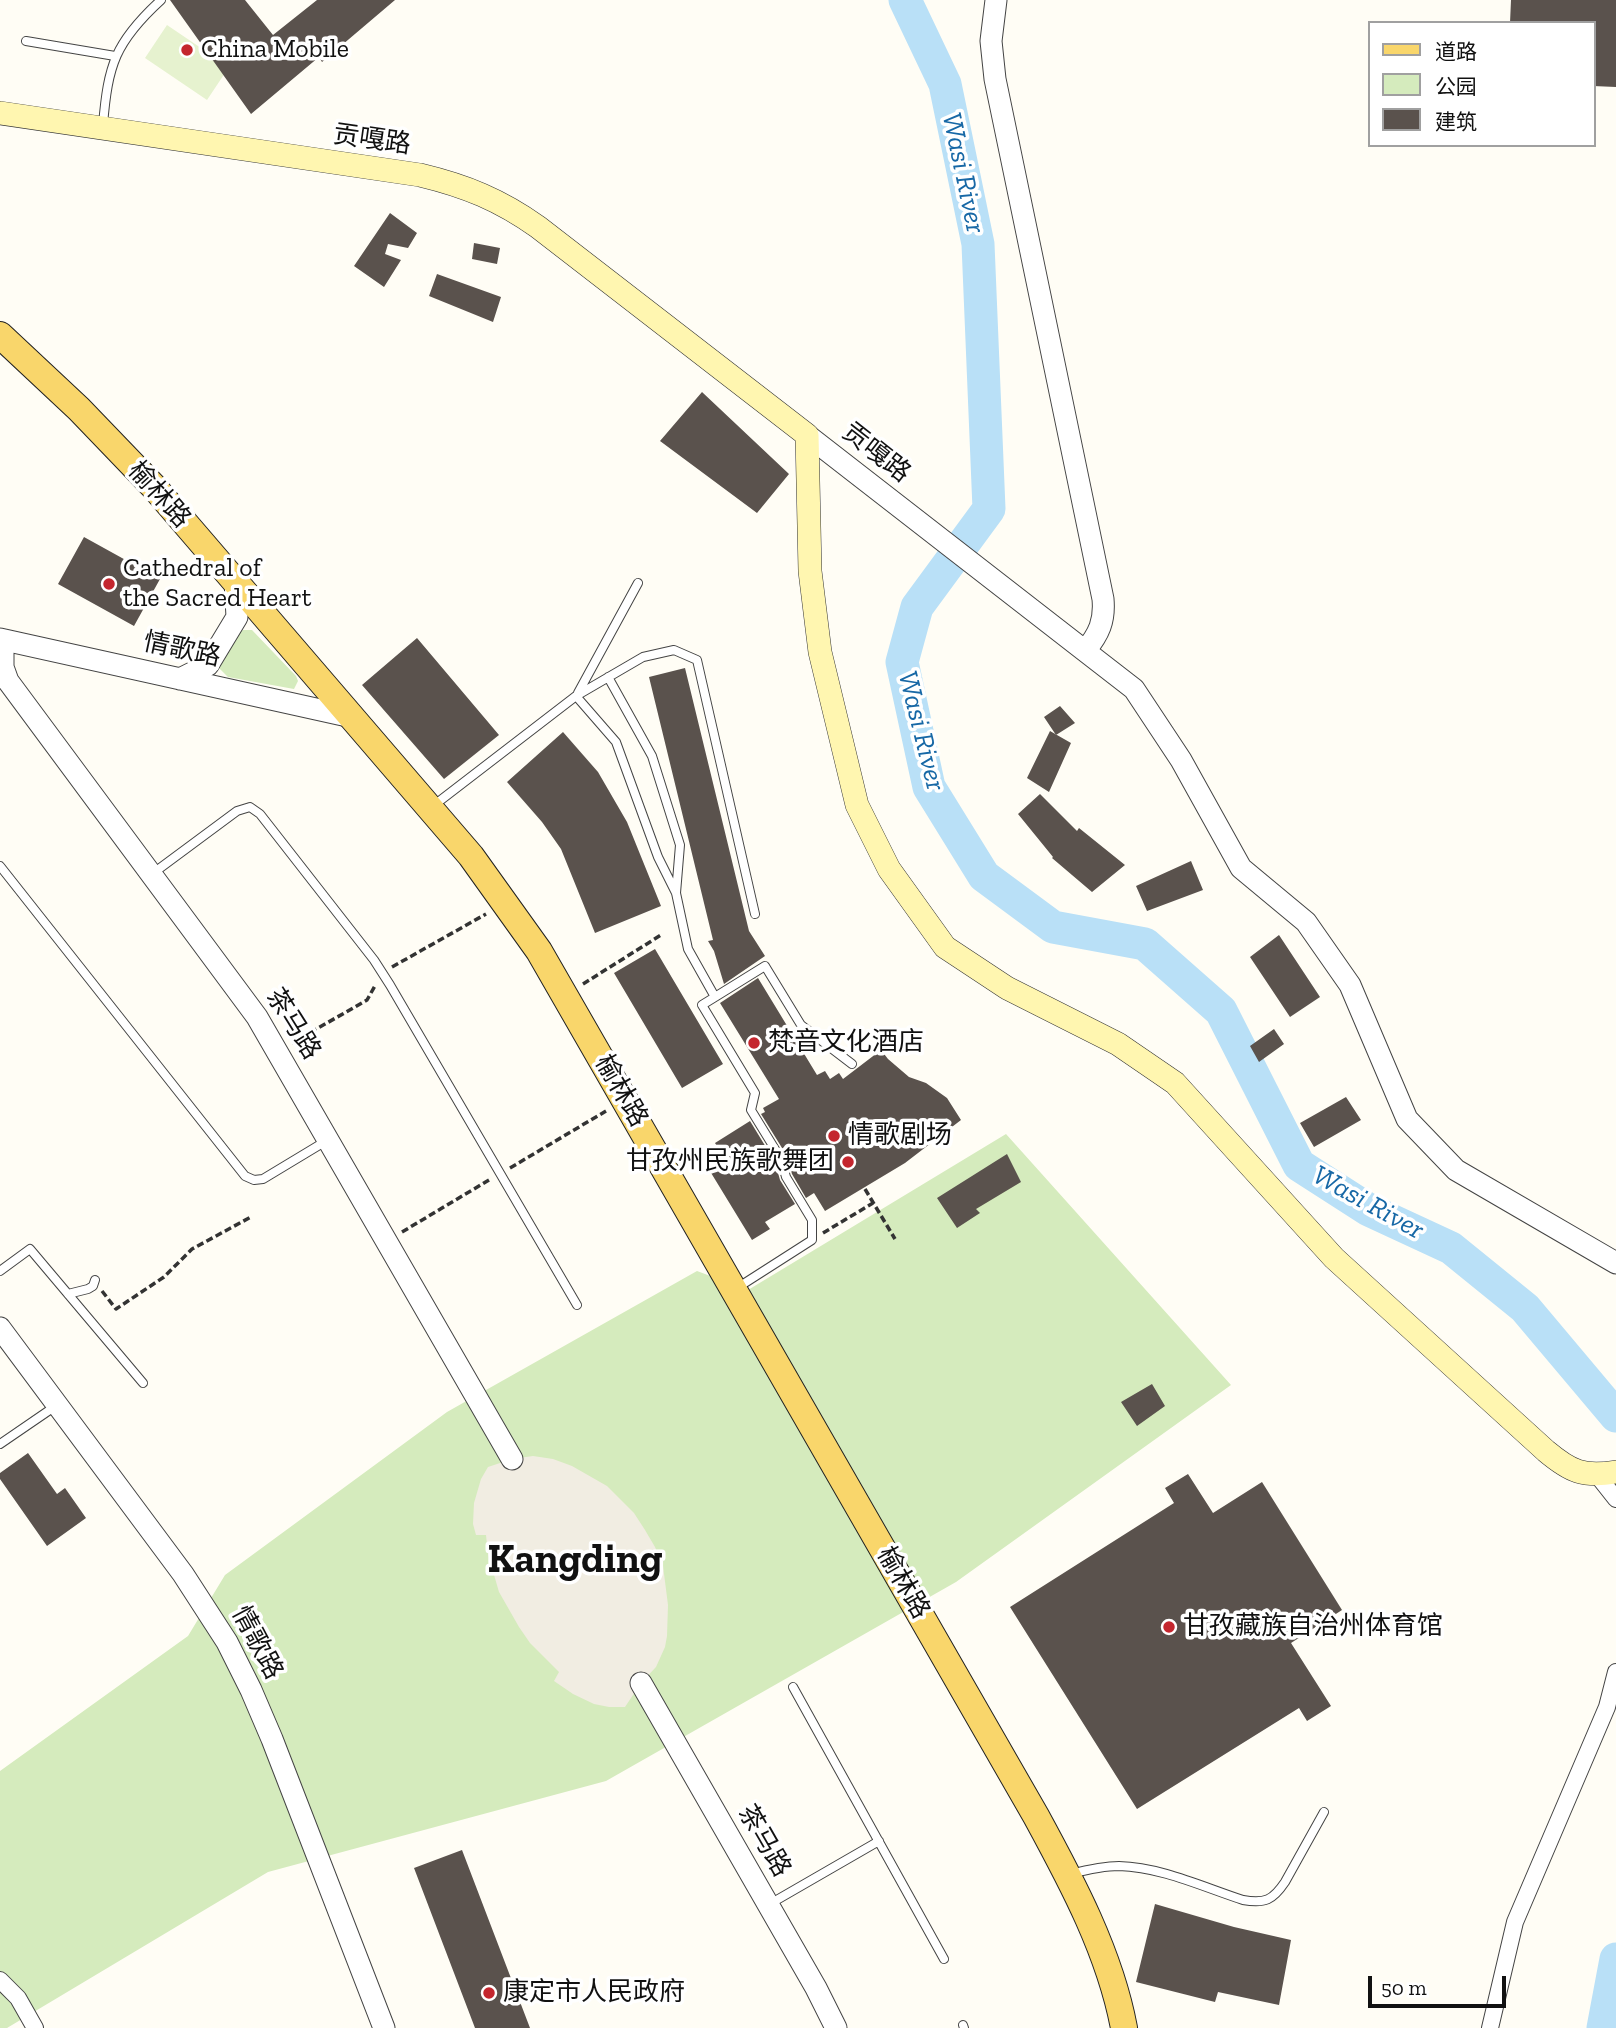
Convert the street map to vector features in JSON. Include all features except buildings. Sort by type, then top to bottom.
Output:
[{"type":"main road","name":"贡嘎路","points":[[2,113],[420,176],[451,182],[483,194],[538,227],[807,435]]},
{"type":"main road","name":"榆林路","points":[[0,335],[116,446],[235,581],[471,856],[539,951],[1036,1816],[1087,1917],[1108,1970],[1124,2028]]},
{"type":"main road","points":[[807,435],[810,571],[820,652],[857,805],[889,869],[945,947],[1007,988],[1118,1044],[1175,1083],[1334,1258],[1546,1451],[1567,1468],[1607,1473]]},
{"type":"street","points":[[996,0],[991,41],[995,79],[1103,599],[1102,626],[1086,651]]},
{"type":"street","name":"贡嘎路","points":[[807,435],[1134,689],[1181,760],[1241,868],[1306,922],[1350,985],[1407,1119],[1456,1170],[1616,1263]]},
{"type":"street","points":[[180,678],[208,665],[237,617],[235,581]]},
{"type":"street","name":"情歌路","points":[[1,639],[352,717]]},
{"type":"street","name":"茶马路","points":[[1,639],[3,667],[12,687],[242,995],[278,1051],[512,1459]]},
{"type":"street","name":"情歌路","points":[[0,1328],[183,1574],[233,1654],[272,1739],[384,2028]]},
{"type":"street","points":[[1607,1473],[1616,1499]]},
{"type":"street","points":[[1490,2028],[1515,1922],[1606,1707],[1616,1672]]},
{"type":"street","name":"茶马路","points":[[641,1683],[836,2028]]},
{"type":"street","points":[[0,1980],[18,1998],[35,2028]]},
{"type":"lane","points":[[102,128],[106,92],[115,56],[134,25],[161,0]]},
{"type":"lane","points":[[26,41],[115,56]]},
{"type":"lane","points":[[576,696],[638,583]]},
{"type":"lane","points":[[431,808],[576,696],[642,657],[674,650],[697,660],[755,914]]},
{"type":"lane","points":[[608,677],[652,756],[680,845],[676,893]]},
{"type":"lane","points":[[576,696],[616,742],[658,857],[676,893],[688,949],[715,997]]},
{"type":"lane","points":[[152,874],[237,811],[250,807],[260,814],[386,978],[577,1305]]},
{"type":"lane","points":[[0,866],[245,1176],[254,1180],[263,1179],[329,1139]]},
{"type":"lane","points":[[735,1290],[812,1240],[812,1220],[786,1177],[781,1159],[751,1110],[755,1093],[702,1004],[765,966],[801,1025],[852,1064]]},
{"type":"lane","points":[[0,1271],[30,1249],[144,1383]]},
{"type":"lane","points":[[68,1294],[88,1289],[93,1286],[94,1280]]},
{"type":"lane","points":[[0,1444],[57,1405]]},
{"type":"lane","points":[[793,1687],[944,1959]]},
{"type":"lane","points":[[1067,1875],[1093,1868],[1119,1866],[1145,1869],[1243,1900],[1267,1900],[1278,1892],[1285,1882],[1324,1812]]},
{"type":"lane","points":[[768,1905],[878,1841]]},
{"type":"path","points":[[415,955],[506,902]]},
{"type":"path","points":[[565,995],[662,935]]},
{"type":"path","points":[[278,1051],[367,1000]]},
{"type":"path","points":[[536,1152],[626,1099]]},
{"type":"path","points":[[865,1189],[895,1239]]},
{"type":"path","points":[[387,1241],[465,1194]]},
{"type":"path","points":[[812,1240],[873,1203]]},
{"type":"path","points":[[94,1280],[116,1309],[164,1277],[192,1249],[251,1217]]},
{"type":"green space","points":[[167,25],[229,67],[207,100],[145,58]]},
{"type":"green space","points":[[243,630],[252,630],[296,676],[298,681],[294,689],[228,677],[219,668],[237,634]]},
{"type":"green space","points":[[1006,1134],[1231,1385],[956,1582],[606,1781],[268,1872],[7,2028],[0,2028],[0,1771],[188,1636],[225,1575],[447,1412],[697,1271],[748,1290]]},
{"type":"shaded area","points":[[533,1456],[572,1466],[607,1486],[634,1513],[655,1547],[663,1566],[668,1605],[665,1647],[656,1667],[625,1707],[594,1704],[554,1681],[559,1672],[530,1643],[499,1592],[488,1554],[486,1535],[476,1535],[473,1524],[474,1503],[481,1479],[488,1467]]},
{"type":"waterway","name":"Wasi River","points":[[905,0],[945,84],[978,244],[989,509],[917,607],[902,662],[929,787],[984,876],[1053,927],[1145,944],[1221,1011],[1299,1165],[1369,1210],[1451,1248],[1525,1308],[1616,1416]]},
{"type":"waterway","name":"Wasi River","points":[[1603,2028],[1616,1959]]},
{"type":"place","name":"China Mobile","points":[[187,50]]},
{"type":"place","name":"Cathedral of the Sacred Heart","points":[[109,584]]},
{"type":"place","name":"梵音文化酒店","points":[[754,1043]]},
{"type":"place","name":"情歌剧场","points":[[834,1136]]},
{"type":"place","name":"甘孜州民族歌舞团","points":[[848,1162]]},
{"type":"place","name":"甘孜藏族自治州体育馆","points":[[1169,1627]]},
{"type":"place","name":"康定市人民政府","points":[[489,1993]]},
{"type":"district","name":"Kangding","points":[[575,1561]]}]
